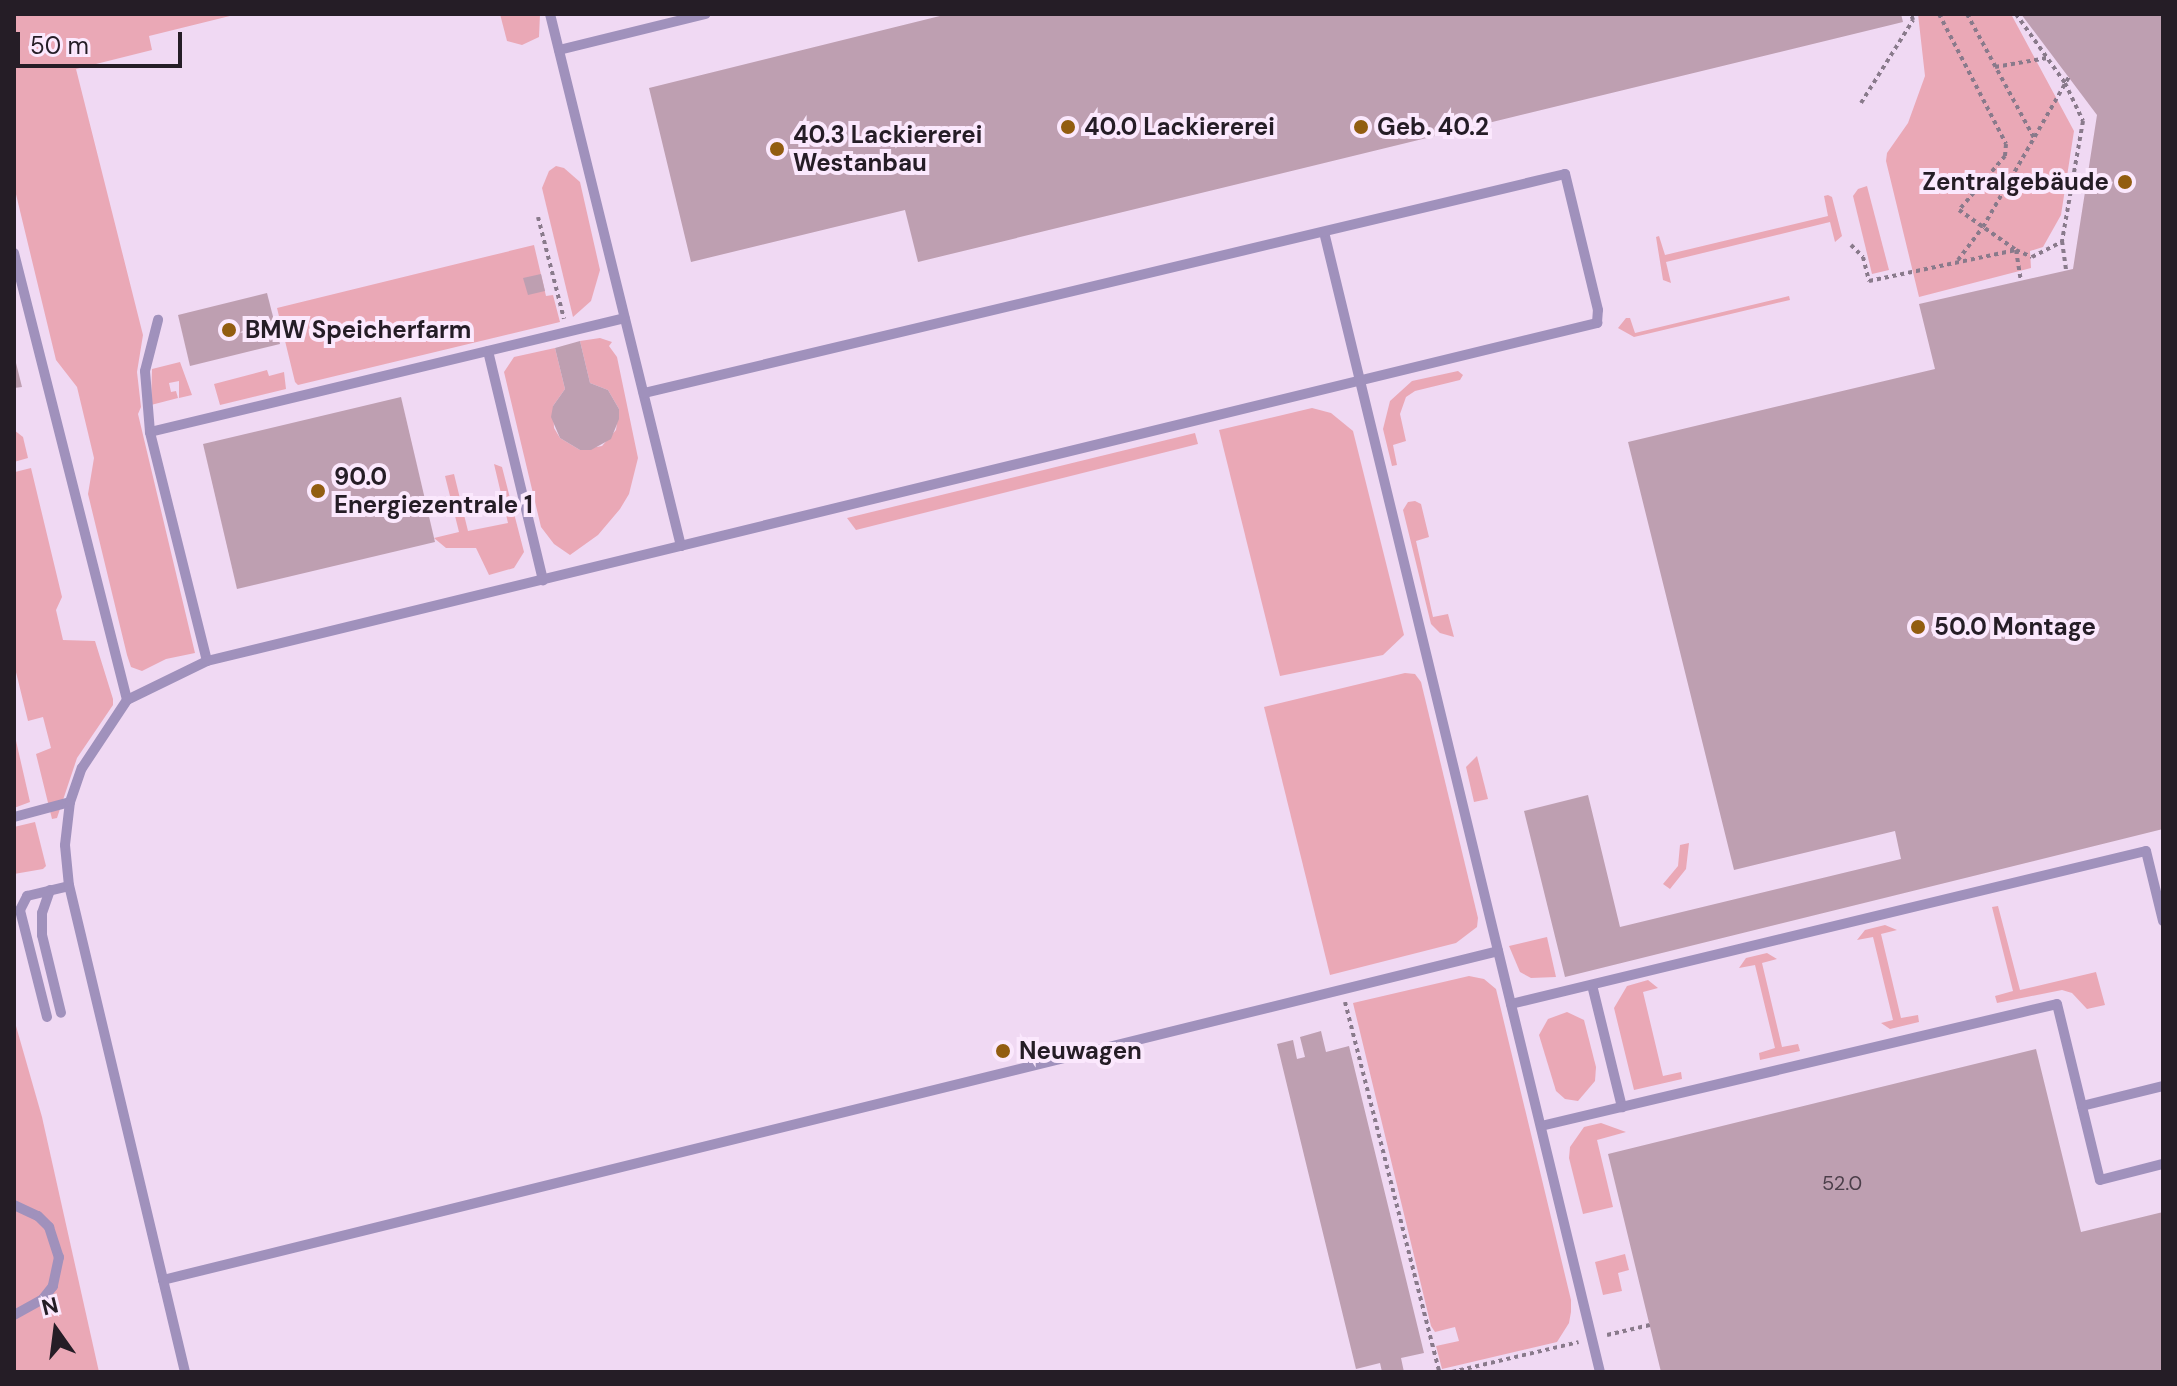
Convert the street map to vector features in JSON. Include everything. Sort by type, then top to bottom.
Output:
[{"type":"lane","points":[[550,14],[681,546]]},
{"type":"lane","points":[[559,50],[706,14]]},
{"type":"lane","points":[[185,1372],[69,886],[65,845],[70,802],[82,768],[127,700],[207,661],[1597,323],[1598,310],[1565,174],[644,393]]},
{"type":"lane","points":[[1324,232],[1600,1372]]},
{"type":"lane","points":[[14,253],[127,700]]},
{"type":"lane","points":[[150,432],[625,318]]},
{"type":"lane","points":[[158,320],[145,371],[150,432],[207,661]]},
{"type":"lane","points":[[488,351],[543,580]]},
{"type":"lane","points":[[14,817],[70,802]]},
{"type":"lane","points":[[1511,1004],[2146,851],[2163,921]]},
{"type":"lane","points":[[47,1017],[20,910],[27,896],[69,886]]},
{"type":"lane","points":[[50,890],[42,913],[42,935],[61,1013]]},
{"type":"lane","points":[[163,1280],[1498,951]]},
{"type":"lane","points":[[1592,985],[1622,1107]]},
{"type":"lane","points":[[1541,1126],[2057,1004],[2100,1180],[2163,1164]]},
{"type":"lane","points":[[2082,1106],[2163,1086]]},
{"type":"lane","points":[[14,1205],[38,1216],[49,1227],[59,1257],[53,1286],[43,1299],[32,1309],[14,1315]]},
{"type":"path","points":[[1861,103],[1913,20],[1911,14]]},
{"type":"path","points":[[1939,14],[2006,144],[2005,156],[1959,210],[2016,250],[2032,257],[2062,241]]},
{"type":"path","points":[[1967,14],[2034,138]]},
{"type":"path","points":[[2016,14],[2065,83],[2083,121],[2062,241],[2066,271]]},
{"type":"path","points":[[1995,67],[2047,58]]},
{"type":"path","points":[[1957,262],[1983,227],[2069,77]]},
{"type":"path","points":[[538,217],[567,331]]},
{"type":"path","points":[[1851,245],[1863,257],[1869,281],[2016,250]]},
{"type":"path","points":[[2016,250],[2021,281]]},
{"type":"path","points":[[1342,989],[1439,1372]]},
{"type":"path","points":[[1452,1372],[1650,1325]]},
{"type":"shaded area","points":[[14,14],[238,14],[149,36],[152,50],[76,69],[143,335],[137,372],[141,407],[138,414],[195,653],[166,659],[142,671],[131,667],[127,655],[88,494],[94,458],[77,387],[56,360],[14,186]]},
{"type":"shaded area","points":[[500,14],[540,14],[539,37],[522,45],[507,41]]},
{"type":"shaded area","points":[[1918,14],[2011,14],[2074,131],[2061,215],[2043,247],[2030,251],[2031,268],[1919,297],[1886,161],[1887,153],[1908,123],[1925,76]]},
{"type":"shaded area","points":[[556,166],[564,168],[580,182],[600,270],[591,301],[573,317],[542,188],[549,171]]},
{"type":"shaded area","points":[[1867,186],[1889,270],[1872,274],[1853,196],[1858,189]]},
{"type":"shaded area","points":[[1824,196],[1832,197],[1842,236],[1835,242],[1830,222],[1666,262],[1671,283],[1663,280],[1656,237],[1659,236],[1665,255],[1828,216]]},
{"type":"shaded area","points":[[534,245],[546,296],[553,295],[560,322],[298,385],[295,382],[277,308]]},
{"type":"shaded area","points":[[1789,296],[1790,300],[1634,337],[1618,328],[1626,318],[1630,318],[1635,333]]},
{"type":"shaded area","points":[[600,338],[612,342],[609,346],[617,357],[638,458],[629,494],[620,509],[598,535],[570,555],[554,544],[541,527],[504,372],[514,357],[555,348],[565,389],[553,406],[554,428],[560,438],[580,450],[602,446],[616,430],[619,409],[608,390],[590,383],[580,341]]},
{"type":"shaded area","points":[[180,362],[192,395],[179,398],[179,381],[169,383],[171,392],[176,391],[178,398],[151,405],[152,369]]},
{"type":"shaded area","points":[[267,370],[269,376],[284,372],[286,389],[220,405],[214,384]]},
{"type":"shaded area","points":[[1458,371],[1463,375],[1460,380],[1415,391],[1406,397],[1400,414],[1406,441],[1393,445],[1397,465],[1392,466],[1383,429],[1390,401],[1412,381]]},
{"type":"shaded area","points":[[1312,408],[1331,413],[1353,431],[1404,635],[1383,655],[1280,676],[1219,430]]},
{"type":"shaded area","points":[[14,430],[23,437],[28,458],[14,462]]},
{"type":"shaded area","points":[[1195,433],[1198,444],[856,530],[847,518]]},
{"type":"shaded area","points":[[494,464],[502,467],[524,552],[514,568],[489,575],[476,548],[446,548],[434,538],[459,532],[445,476],[454,474],[468,531],[508,523]]},
{"type":"shaded area","points":[[14,468],[15,472],[31,468],[62,597],[56,610],[63,640],[95,641],[113,699],[113,705],[77,758],[57,818],[52,819],[36,754],[51,748],[43,717],[28,721],[14,664]]},
{"type":"shaded area","points":[[1408,502],[1421,504],[1429,537],[1416,541],[1433,617],[1448,614],[1454,637],[1440,633],[1431,624],[1403,510]]},
{"type":"shaded area","points":[[1405,673],[1415,674],[1421,682],[1478,918],[1477,927],[1456,943],[1330,975],[1264,707]]},
{"type":"shaded area","points":[[14,732],[30,802],[14,808]]},
{"type":"shaded area","points":[[1477,756],[1488,799],[1474,802],[1466,767]]},
{"type":"shaded area","points":[[35,822],[46,866],[14,874],[14,827]]},
{"type":"shaded area","points":[[1689,843],[1686,869],[1670,889],[1663,884],[1678,866],[1680,845]]},
{"type":"shaded area","points":[[1998,906],[2020,990],[2096,972],[2105,1005],[2087,1009],[2072,993],[2062,990],[1997,1003],[1995,996],[2013,991],[1992,907]]},
{"type":"shaded area","points":[[1885,925],[1897,930],[1881,934],[1901,1018],[1918,1015],[1919,1022],[1890,1029],[1881,1023],[1893,1020],[1873,937],[1857,940],[1865,930]]},
{"type":"shaded area","points":[[1547,937],[1556,977],[1531,978],[1520,972],[1509,946]]},
{"type":"shaded area","points":[[1767,953],[1777,959],[1762,963],[1782,1047],[1798,1044],[1800,1051],[1760,1060],[1759,1053],[1775,1048],[1755,965],[1739,968],[1746,958]]},
{"type":"shaded area","points":[[1469,976],[1484,979],[1496,989],[1571,1300],[1571,1312],[1569,1323],[1557,1342],[1442,1369],[1436,1346],[1459,1341],[1455,1327],[1435,1332],[1431,1326],[1353,1003]]},
{"type":"shaded area","points":[[1648,980],[1658,988],[1643,992],[1663,1076],[1681,1072],[1682,1079],[1634,1090],[1614,1008],[1627,986]]},
{"type":"shaded area","points":[[1567,1012],[1584,1020],[1596,1067],[1595,1081],[1578,1101],[1565,1099],[1556,1091],[1539,1035],[1548,1019]]},
{"type":"shaded area","points":[[14,1019],[42,1117],[99,1372],[14,1372]]},
{"type":"shaded area","points":[[1601,1123],[1626,1132],[1597,1140],[1613,1207],[1583,1214],[1569,1158],[1570,1147],[1584,1127]]},
{"type":"shaded area","points":[[1625,1254],[1629,1270],[1618,1273],[1622,1291],[1603,1295],[1595,1262]]},
{"type":"building","points":[[948,14],[1901,14],[1903,22],[918,262],[905,210],[691,262],[649,88]]},
{"type":"building","name":"50.0 Montage","points":[[2021,14],[2163,14],[2163,829],[1565,977],[1524,811],[1588,795],[1620,927],[1901,859],[1895,831],[1734,870],[1628,442],[1935,369],[1919,304],[2073,269],[2097,115]]},
{"type":"building","points":[[541,274],[545,291],[528,295],[523,278]]},
{"type":"building","name":"BMW Speicherfarm","points":[[267,293],[280,344],[190,366],[178,315]]},
{"type":"building","points":[[580,341],[590,383],[608,390],[619,409],[619,419],[611,439],[591,450],[580,450],[560,438],[551,417],[553,406],[565,389],[555,348]]},
{"type":"building","points":[[14,360],[22,387],[14,388]]},
{"type":"building","name":"90.0 Energiezentrale 1","points":[[401,397],[435,542],[237,589],[203,444]]},
{"type":"building","points":[[1321,1031],[1326,1052],[1349,1046],[1424,1353],[1401,1358],[1404,1372],[1382,1372],[1380,1363],[1356,1369],[1277,1044],[1293,1040],[1297,1059],[1305,1057],[1300,1037]]},
{"type":"building","points":[[2036,1049],[2081,1232],[2163,1212],[2163,1372],[1661,1372],[1608,1154]]},
{"type":"place","name":"40.0 Lackiererei","points":[[1068,127]]},
{"type":"place","name":"Geb. 40.2","points":[[1361,127]]},
{"type":"place","name":"40.3 Lackiererei Westanbau","points":[[777,149]]},
{"type":"place","name":"Zentralgebäude","points":[[2125,182]]},
{"type":"place","name":"BMW Speicherfarm","points":[[229,330]]},
{"type":"place","name":"90.0 Energiezentrale 1","points":[[318,491]]},
{"type":"place","name":"50.0 Montage","points":[[1918,627]]},
{"type":"place","name":"Neuwagen","points":[[1003,1051]]}]
